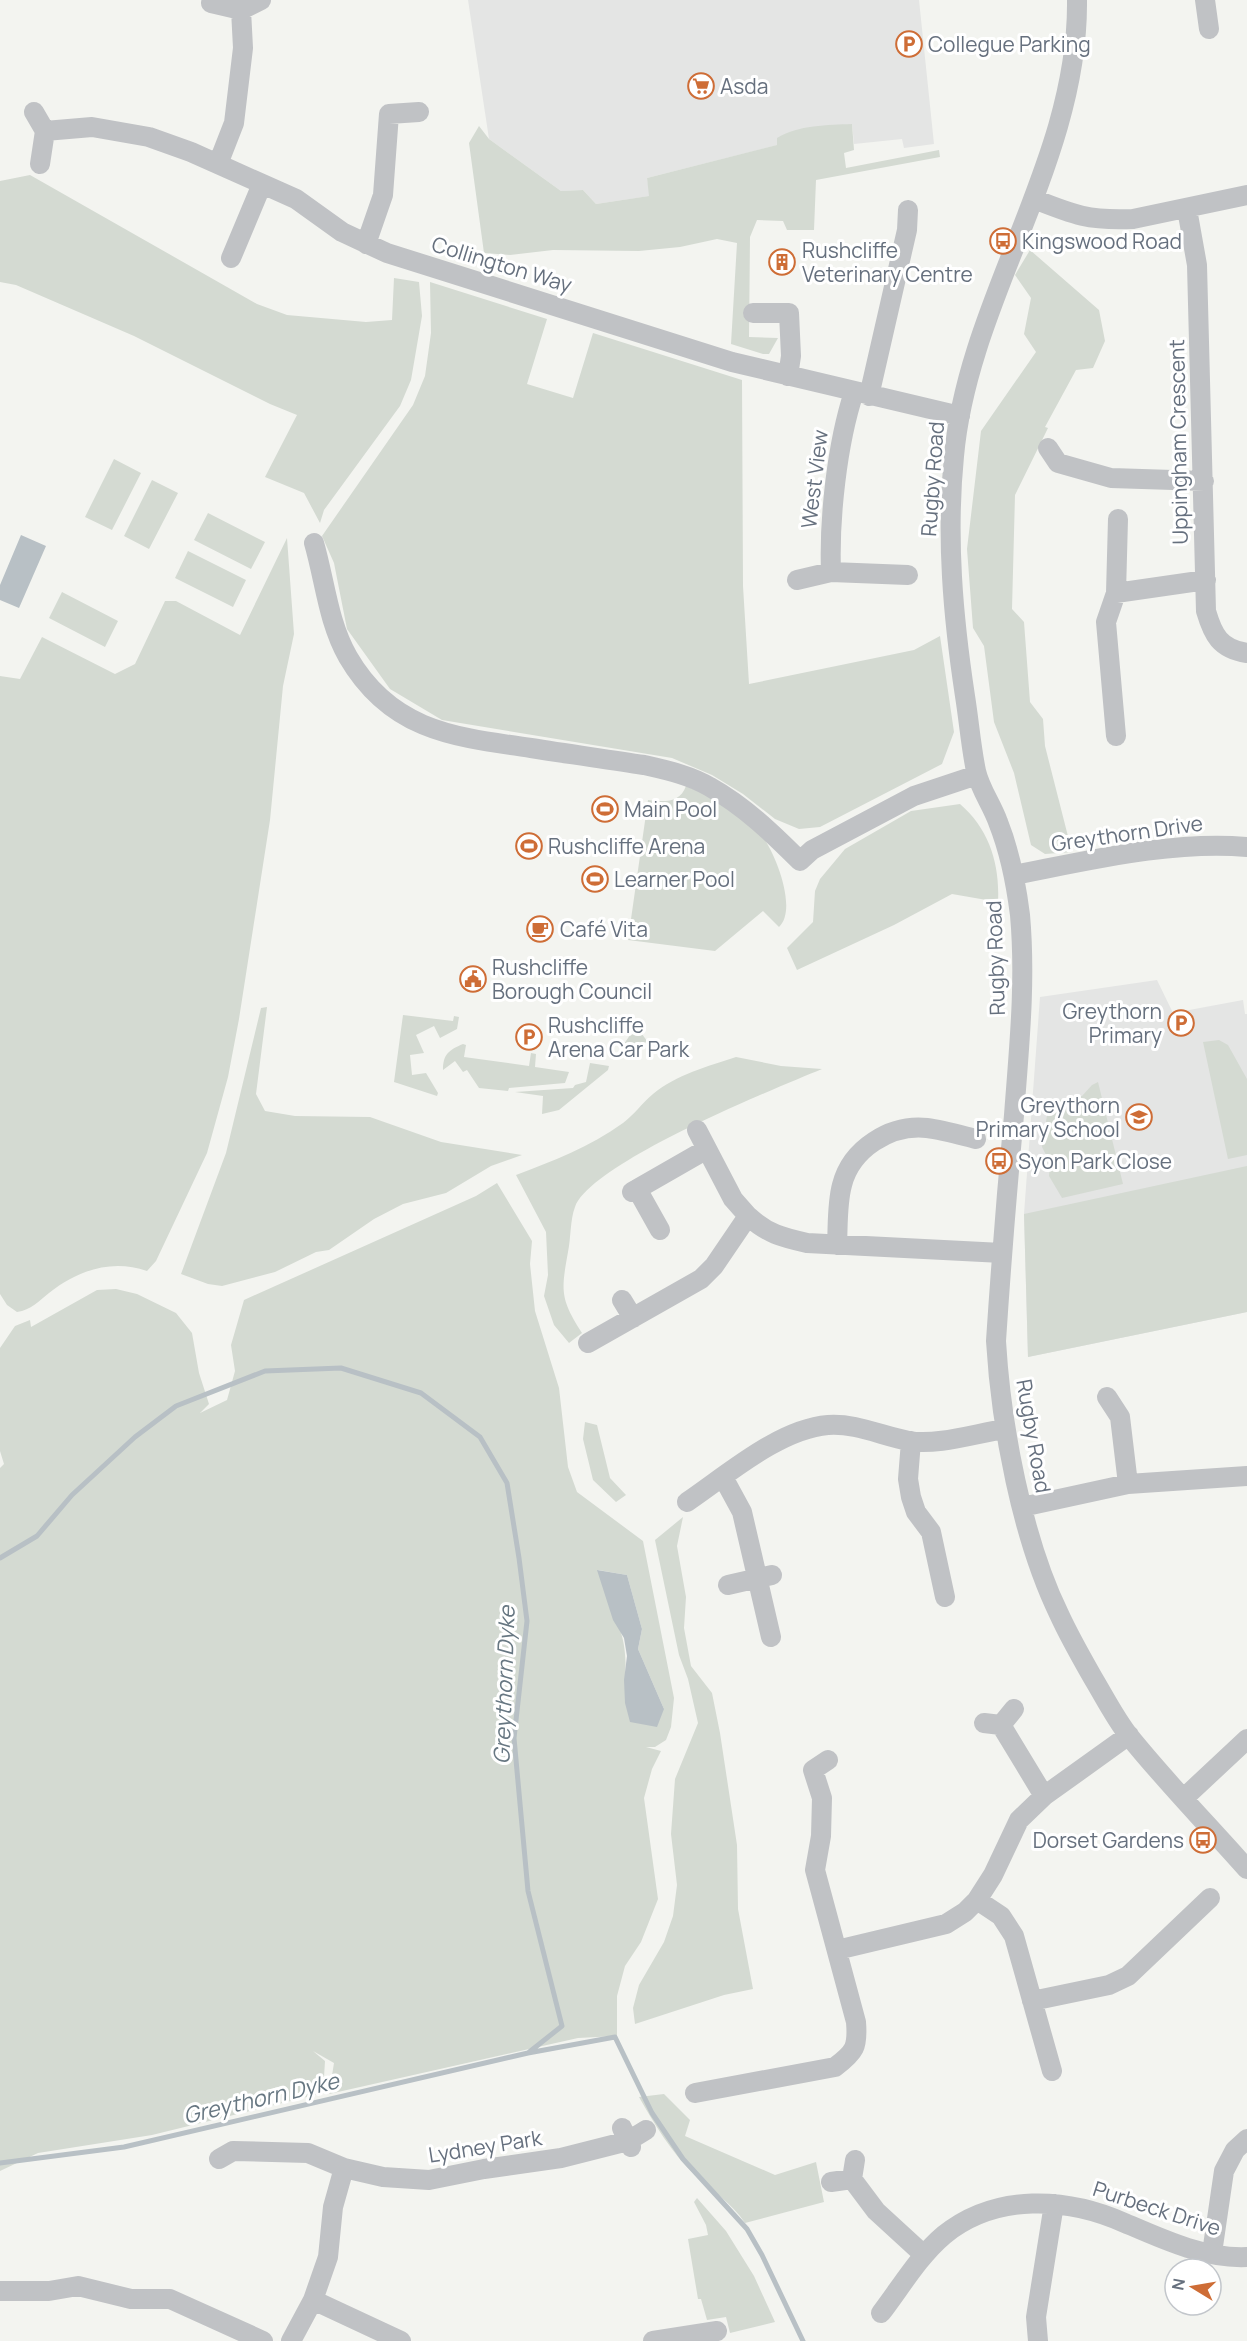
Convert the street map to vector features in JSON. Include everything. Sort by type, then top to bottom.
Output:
[{"type":"street","points":[[211,3],[241,9],[261,0]]},
{"type":"street","name":"Rugby Road","points":[[1077,0],[1075,39],[1068,83],[1053,141],[1034,199],[984,324],[960,416],[954,454],[950,513],[951,577],[955,620],[977,775],[1006,842],[1014,874],[1022,953],[1021,1026],[996,1341],[1005,1429],[1022,1507],[1037,1559],[1058,1614],[1129,1735],[1247,1869]]},
{"type":"street","points":[[1205,0],[1209,29]]},
{"type":"street","points":[[218,164],[234,123],[243,48],[241,9]]},
{"type":"street","points":[[34,112],[45,131],[40,164]]},
{"type":"street","points":[[366,244],[383,195],[389,114],[419,112]]},
{"type":"street","name":"Collington Way","points":[[45,131],[92,127],[149,136],[296,199],[342,232],[387,253],[721,358],[861,394],[960,416]]},
{"type":"street","points":[[231,258],[262,184]]},
{"type":"street","points":[[1034,199],[1090,219],[1132,219],[1247,195]]},
{"type":"street","name":"Uppingham Crescent","points":[[1187,209],[1197,265],[1206,611],[1211,628],[1220,643],[1238,652],[1247,653]]},
{"type":"street","name":"West View","points":[[831,572],[830,549],[838,469],[848,409],[861,394],[907,230],[908,210]]},
{"type":"street","points":[[753,313],[789,313],[791,356],[788,376]]},
{"type":"street","points":[[1048,448],[1058,463],[1111,478],[1204,481]]},
{"type":"street","points":[[1116,736],[1106,622],[1116,593],[1118,519]]},
{"type":"street","points":[[314,543],[323,587],[338,636],[347,656],[364,680],[384,701],[408,718],[443,734],[644,765],[674,772],[709,786],[751,814],[800,861],[812,850],[914,796],[977,775]]},
{"type":"street","points":[[797,580],[831,572],[908,575]]},
{"type":"street","points":[[1116,593],[1206,580]]},
{"type":"street","name":"Greythorn Drive","points":[[1014,874],[1085,861],[1194,846],[1247,847]]},
{"type":"street","points":[[837,1245],[842,1185],[850,1166],[864,1149],[883,1136],[906,1129],[926,1128],[969,1143]]},
{"type":"street","points":[[697,1130],[734,1199],[763,1229],[807,1243],[1002,1253]]},
{"type":"street","points":[[660,1230],[635,1190],[707,1149]]},
{"type":"street","points":[[588,1343],[701,1280],[714,1266],[748,1216]]},
{"type":"street","points":[[622,1300],[633,1318]]},
{"type":"street","points":[[1107,1397],[1120,1417],[1128,1484]]},
{"type":"street","points":[[687,1502],[784,1438],[827,1425],[857,1428],[911,1442],[928,1442],[1005,1429]]},
{"type":"street","points":[[911,1442],[908,1479],[911,1497],[916,1512],[931,1532],[945,1597]]},
{"type":"street","points":[[1022,1507],[1128,1484],[1247,1476]]},
{"type":"street","points":[[723,1477],[742,1512],[765,1577],[771,1637]]},
{"type":"street","points":[[728,1585],[765,1577]]},
{"type":"street","points":[[1014,1709],[992,1724],[1044,1796]]},
{"type":"street","points":[[837,1950],[946,1924],[965,1912],[993,1875],[1019,1820],[1044,1796],[1129,1735]]},
{"type":"street","points":[[1184,1798],[1247,1739]]},
{"type":"street","points":[[694,2093],[835,2067],[850,2056],[857,2041],[856,2022],[815,1870],[821,1836],[822,1798],[813,1770],[828,1760]]},
{"type":"street","points":[[1032,2001],[1109,1985],[1128,1976],[1200,1918],[1210,1898]]},
{"type":"street","points":[[976,1900],[1001,1916],[1009,1925],[1014,1936],[1052,2072]]},
{"type":"street","name":"Lydney Park","points":[[219,2159],[233,2151],[308,2153],[344,2168],[383,2177],[429,2180],[484,2169],[561,2158],[646,2130]]},
{"type":"street","points":[[1212,2253],[1224,2171],[1235,2151],[1247,2139]]},
{"type":"street","points":[[291,2341],[313,2300],[328,2258],[333,2207],[344,2168]]},
{"type":"street","points":[[831,2182],[853,2169],[876,2211],[924,2255]]},
{"type":"street","name":"Purbeck Drive","points":[[881,2313],[924,2255],[944,2235],[969,2219],[1017,2204],[1082,2207],[1174,2243],[1212,2253],[1247,2257]]},
{"type":"street","points":[[1038,2341],[1036,2317],[1054,2204]]},
{"type":"street","points":[[0,2291],[49,2291],[78,2286],[131,2299],[170,2299],[263,2341]]},
{"type":"street","points":[[313,2300],[401,2341]]},
{"type":"street","points":[[652,2341],[717,2331]]},
{"type":"shaded area","name":"Asda","points":[[468,0],[919,0],[934,144],[904,148],[902,139],[854,144],[852,124],[647,178],[650,196],[596,204],[583,190],[561,191],[489,139]]},
{"type":"shaded area","points":[[852,124],[854,150],[844,153],[846,168],[939,150],[940,157],[816,180],[814,230],[787,230],[783,221],[757,220],[750,237],[749,337],[778,338],[769,354],[731,344],[737,243],[717,239],[680,247],[639,251],[553,250],[510,255],[484,253],[469,143],[479,126],[489,139],[561,191],[583,190],[596,204],[649,196],[647,178],[777,145],[777,138],[794,130],[813,126]]},
{"type":"shaded area","points":[[30,175],[257,304],[287,315],[366,322],[392,320],[394,278],[419,282],[422,316],[411,380],[400,406],[324,510],[320,523],[304,493],[265,477],[297,415],[270,404],[134,336],[16,285],[0,282],[0,181]]},
{"type":"shaded area","points":[[1030,250],[1099,310],[1105,341],[1093,368],[1076,370],[1045,427],[1048,428],[1015,495],[1012,609],[1024,622],[1030,702],[1043,719],[1045,746],[1072,852],[1045,854],[1031,845],[1014,773],[994,722],[984,646],[973,628],[967,549],[981,431],[1036,352],[1024,334],[1031,298],[1015,275]]},
{"type":"shaded area","points":[[430,282],[547,319],[527,384],[573,398],[593,333],[742,380],[743,586],[749,684],[914,650],[940,636],[954,732],[942,764],[820,827],[799,829],[775,819],[743,794],[712,775],[672,758],[442,720],[390,689],[347,629],[334,563],[322,536],[413,405],[425,376],[431,333]]},
{"type":"shaded area","points":[[114,459],[141,473],[112,530],[85,517]]},
{"type":"shaded area","points":[[152,480],[178,493],[149,549],[124,536]]},
{"type":"shaded area","points":[[208,513],[265,542],[251,569],[194,540]]},
{"type":"shaded area","points":[[21,535],[46,546],[19,608],[0,600],[0,585]]},
{"type":"shaded area","points":[[287,538],[294,634],[283,686],[270,820],[239,1019],[228,1077],[207,1153],[156,1261],[147,1271],[121,1266],[96,1269],[72,1278],[31,1307],[17,1312],[7,1305],[0,1294],[0,676],[20,679],[42,637],[115,674],[135,664],[165,601],[176,601],[240,635]]},
{"type":"shaded area","points":[[188,551],[246,580],[233,607],[175,578]]},
{"type":"shaded area","points":[[62,592],[118,621],[105,647],[49,618]]},
{"type":"shaded area","points":[[686,786],[733,810],[757,829],[763,837],[782,877],[785,892],[784,918],[779,927],[763,911],[715,951],[628,940],[648,800],[671,800],[680,796]]},
{"type":"shaded area","points":[[960,804],[978,825],[991,848],[997,874],[998,902],[952,894],[894,925],[797,970],[787,948],[813,922],[815,891],[820,879],[845,849],[911,811]]},
{"type":"shaded area","name":"Greythorn Primary School","points":[[1157,980],[1173,1013],[1243,1000],[1245,1014],[1247,1014],[1247,1312],[1028,1357],[1024,1214],[1040,997]]},
{"type":"shaded area","points":[[267,1007],[256,1094],[265,1111],[295,1116],[370,1117],[441,1142],[522,1155],[491,1166],[446,1193],[403,1204],[374,1219],[329,1250],[316,1252],[275,1272],[222,1286],[208,1284],[181,1274],[226,1153],[261,1008]]},
{"type":"shaded area","points":[[403,1015],[453,1021],[454,1016],[459,1017],[457,1029],[440,1038],[434,1026],[416,1035],[424,1053],[410,1055],[412,1075],[426,1073],[438,1093],[437,1096],[394,1082]]},
{"type":"shaded area","points":[[642,1034],[647,1041],[634,1053],[622,1047],[630,1035]]},
{"type":"shaded area","points":[[1219,1040],[1228,1045],[1247,1079],[1247,1155],[1228,1159],[1203,1042]]},
{"type":"shaded area","points":[[463,1044],[466,1045],[464,1057],[529,1066],[531,1053],[536,1054],[535,1067],[569,1072],[565,1083],[509,1088],[508,1091],[479,1088],[467,1070],[463,1072],[455,1061],[443,1070],[444,1060],[448,1053]]},
{"type":"shaded area","points":[[736,1057],[781,1066],[822,1069],[727,1110],[648,1149],[614,1169],[589,1189],[573,1212],[564,1276],[566,1303],[582,1333],[569,1343],[554,1325],[544,1296],[548,1275],[546,1232],[516,1175],[571,1153],[610,1132],[627,1120],[653,1094],[672,1081]]},
{"type":"shaded area","points":[[590,1063],[609,1066],[608,1070],[559,1110],[542,1114],[543,1096],[515,1092],[573,1088],[575,1085],[586,1082]]},
{"type":"shaded area","points":[[1098,1082],[1123,1184],[1062,1198],[1049,1176],[1050,1163],[1042,1147],[1048,1109],[1058,1100],[1082,1096]]},
{"type":"shaded area","points":[[1247,1166],[1247,1312],[1028,1357],[1024,1214]]},
{"type":"shaded area","points":[[497,1183],[532,1241],[530,1264],[535,1311],[559,1388],[568,1467],[577,1492],[643,1541],[674,1698],[671,1727],[666,1740],[655,1747],[646,1747],[661,1751],[652,1769],[644,1798],[658,1899],[641,1942],[625,1966],[617,1996],[617,2036],[578,2038],[329,2094],[334,2063],[313,2051],[325,2061],[323,2093],[152,2135],[38,2153],[0,2171],[0,1468],[4,1464],[0,1451],[0,1348],[15,1326],[30,1320],[31,1327],[97,1290],[116,1289],[137,1294],[176,1313],[192,1333],[199,1373],[209,1404],[200,1413],[227,1400],[235,1371],[231,1345],[244,1300],[476,1196]],"holes":[[[598,1570],[627,1575],[642,1629],[638,1649],[664,1709],[625,1674],[624,1645],[621,1633]]]},
{"type":"shaded area","points":[[585,1422],[597,1425],[610,1478],[626,1495],[616,1502],[593,1480],[583,1439]]},
{"type":"shaded area","points":[[683,1517],[677,1546],[686,1597],[684,1628],[691,1666],[712,1693],[720,1733],[737,1845],[738,1909],[753,1989],[724,1995],[635,2024],[633,2008],[639,1985],[664,1942],[673,1916],[677,1885],[671,1834],[675,1779],[698,1723],[688,1679],[679,1655],[655,1540]]},
{"type":"shaded area","points":[[597,1570],[627,1575],[642,1629],[638,1649],[664,1709],[657,1727],[630,1722],[625,1703],[624,1680],[627,1656],[624,1638],[613,1620]]},
{"type":"shaded area","points":[[664,2094],[690,2120],[685,2136],[775,2175],[816,2162],[824,2202],[745,2223],[734,2209],[678,2157],[657,2128],[639,2097]]},
{"type":"shaded area","points":[[697,2198],[726,2231],[754,2276],[775,2322],[730,2333],[726,2317],[707,2320],[701,2299],[698,2299],[688,2239],[708,2235],[706,2225],[694,2202]]},
{"type":"waterway","name":"Greythorn Dyke","points":[[0,1558],[37,1536],[72,1495],[135,1437],[176,1406],[265,1371],[341,1368],[421,1393],[480,1437],[507,1483],[519,1558],[527,1621],[514,1738],[528,1891],[562,2026],[528,2053],[615,2037],[652,2113],[683,2159],[747,2229],[803,2341]]},
{"type":"waterway","name":"Greythorn Dyke","points":[[0,2163],[124,2147],[528,2053]]},
{"type":"place","name":"Collegue Parking","points":[[909,44]]},
{"type":"place","name":"Asda","points":[[701,86]]},
{"type":"place","name":"Kingswood Road","points":[[1003,241]]},
{"type":"place","name":"Rushcliffe Veterinary Centre","points":[[782,262]]},
{"type":"place","name":"Main Pool","points":[[605,809]]},
{"type":"place","name":"Rushcliffe Arena","points":[[529,846]]},
{"type":"place","name":"Learner Pool","points":[[595,879]]},
{"type":"place","name":"Café Vita","points":[[540,929]]},
{"type":"place","name":"Rushcliffe Borough Council","points":[[473,979]]},
{"type":"place","name":"Greythorn Primary","points":[[1181,1023]]},
{"type":"place","name":"Rushcliffe Arena Car Park","points":[[529,1037]]},
{"type":"place","name":"Greythorn Primary School","points":[[1139,1117]]},
{"type":"place","name":"Syon Park Close","points":[[999,1161]]},
{"type":"place","name":"Dorset Gardens","points":[[1203,1840]]}]
